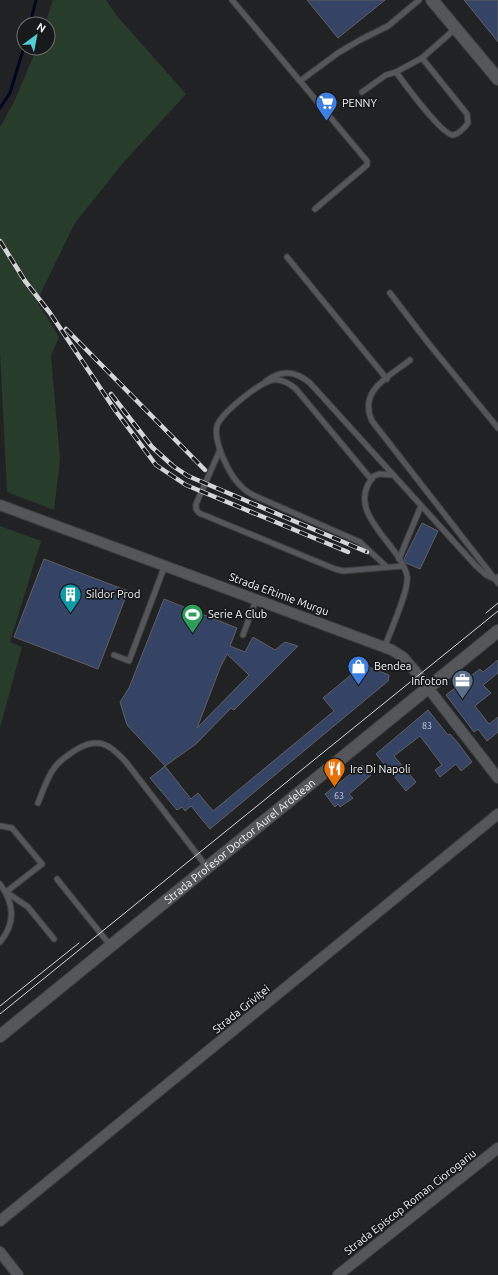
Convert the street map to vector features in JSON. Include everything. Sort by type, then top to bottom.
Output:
[{"type":"main road","points":[[432,0],[498,79]]},
{"type":"main road","name":"Strada Profesor Doctor Aurel Ardelean","points":[[0,1036],[498,630]]},
{"type":"street","name":"Strada Eftimie Murgu","points":[[0,505],[385,646],[403,657],[498,778]]},
{"type":"street","name":"Strada Griviței","points":[[0,1221],[498,814]]},
{"type":"street","name":"Strada Episcop Roman Ciorogariu","points":[[338,1275],[498,1148]]},
{"type":"street","points":[[0,1252],[18,1275]]},
{"type":"lane","points":[[232,0],[368,162],[315,209]]},
{"type":"lane","points":[[300,81],[338,53],[388,26],[419,0]]},
{"type":"lane","points":[[362,92],[386,75],[396,72],[422,58],[456,28]]},
{"type":"lane","points":[[396,72],[438,125],[448,133],[453,135],[457,134],[468,123],[467,114],[422,58]]},
{"type":"lane","points":[[288,256],[387,379]]},
{"type":"lane","points":[[390,293],[429,344],[498,428]]},
{"type":"lane","points":[[424,349],[429,344]]},
{"type":"lane","points":[[410,360],[370,394],[367,406],[372,422],[497,580]]},
{"type":"lane","points":[[387,567],[360,542],[255,496],[242,487],[233,477],[220,450],[216,432],[219,421],[223,416],[274,375],[283,372],[292,373],[303,378],[394,475],[476,566],[486,575],[497,580]]},
{"type":"lane","points":[[260,385],[267,382],[281,380],[296,389],[371,479]]},
{"type":"lane","points":[[220,450],[196,504],[196,509],[199,513],[334,569],[343,571],[403,566]]},
{"type":"lane","points":[[385,646],[406,586],[407,575],[399,559],[367,512],[366,491],[371,479],[379,474],[394,475]]},
{"type":"lane","points":[[399,559],[421,506]]},
{"type":"lane","points":[[114,655],[129,661],[165,565]]},
{"type":"lane","points":[[243,635],[257,599]]},
{"type":"lane","points":[[38,803],[49,775],[61,760],[88,744],[98,742],[106,744],[115,750],[126,762],[207,867]]},
{"type":"lane","points":[[0,826],[12,828],[42,864],[6,892]]},
{"type":"lane","points":[[57,879],[110,945]]},
{"type":"lane","points":[[0,884],[6,892],[11,904],[12,917],[8,931],[0,942]]},
{"type":"lane","points":[[6,892],[28,907],[54,939]]},
{"type":"green space","points":[[53,0],[106,0],[117,16],[186,94],[123,163],[75,223],[37,301],[59,337],[51,355],[60,459],[54,510],[7,492],[0,352],[0,127],[14,102],[34,56],[56,56],[56,16],[48,16]]},
{"type":"green space","points":[[0,526],[41,541],[10,642],[22,647],[0,728]]},
{"type":"building","points":[[307,0],[385,0],[338,38]]},
{"type":"building","points":[[464,0],[498,0],[498,42]]},
{"type":"building","points":[[422,523],[438,531],[420,569],[406,563],[404,559]]},
{"type":"building","name":"Sildor Prod","points":[[44,559],[128,591],[98,669],[14,637]]},
{"type":"building","points":[[164,599],[237,628],[230,646],[245,652],[253,637],[275,650],[285,642],[298,646],[234,710],[231,708],[196,744],[165,766],[127,725],[120,702],[129,688]],"holes":[[[227,654],[249,675],[197,728],[220,668]]]},
{"type":"building","points":[[498,660],[498,673],[483,685],[491,693],[475,706],[489,724],[498,717],[498,732],[487,741],[478,729],[474,732],[446,695],[480,669],[483,672]]},
{"type":"building","points":[[363,665],[389,675],[388,681],[210,829],[191,806],[185,811],[182,807],[177,810],[150,778],[165,766],[191,799],[198,793],[213,811],[334,711],[323,698]]},
{"type":"building","points":[[428,710],[448,735],[450,734],[458,743],[472,762],[461,771],[456,764],[440,777],[435,770],[442,765],[420,736],[394,756],[416,782],[406,791],[376,754]]},
{"type":"building","points":[[362,765],[371,775],[349,794],[353,798],[340,807],[338,804],[335,807],[325,794]]},
{"type":"waterway","points":[[32,16],[36,0]]},
{"type":"waterway","points":[[0,108],[10,93],[21,56]]},
{"type":"tram line","points":[[486,613],[498,603]]},
{"type":"tram line","points":[[0,1014],[498,611]]},
{"type":"tram line","points":[[0,1006],[79,943]]},
{"type":"railway","points":[[0,241],[25,281],[50,313],[115,410],[156,465],[186,485],[348,552]]},
{"type":"railway","points":[[66,329],[205,470]]},
{"type":"railway","points":[[111,394],[152,447],[173,466],[188,476],[367,552]]},
{"type":"place","name":"PENNY","points":[[327,122]]},
{"type":"place","name":"Sildor Prod","points":[[71,614]]},
{"type":"place","name":"Serie A Club","points":[[192,634]]},
{"type":"place","name":"Bendea","points":[[359,686]]},
{"type":"place","name":"Infoton","points":[[463,700]]},
{"type":"place","name":"Ire Di Napoli","points":[[334,788]]}]
